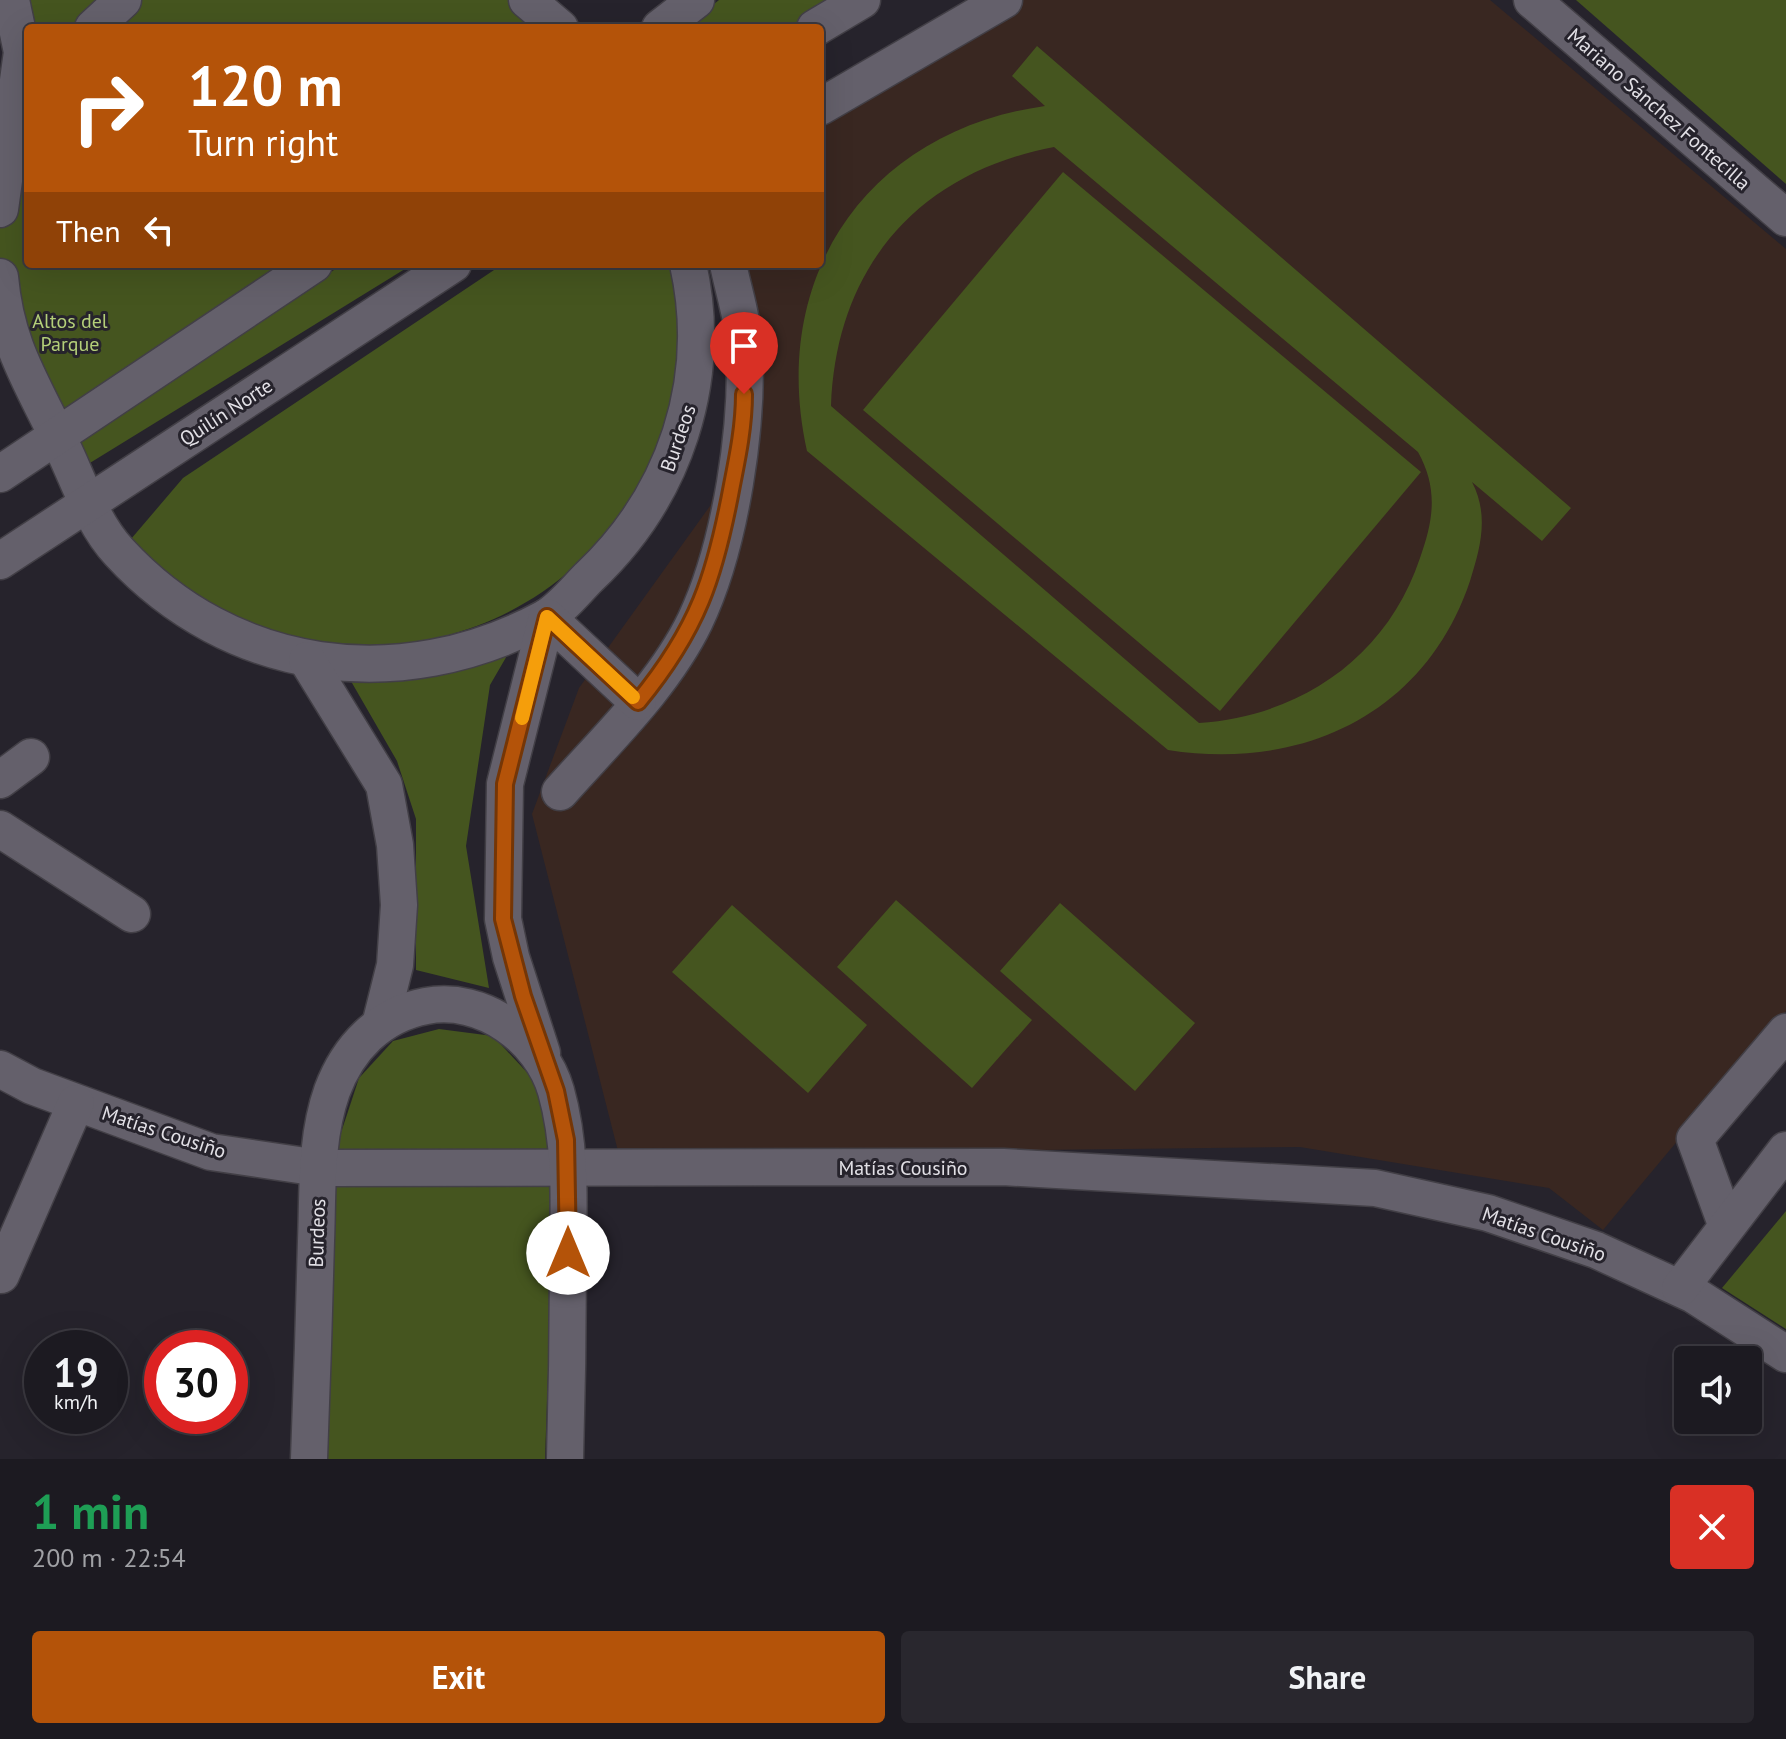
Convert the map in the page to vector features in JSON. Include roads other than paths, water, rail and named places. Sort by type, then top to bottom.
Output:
[{"type":"street","points":[[0,209],[22,52],[11,0]]},
{"type":"street","points":[[97,24],[123,0]]},
{"type":"street","points":[[527,0],[555,24]]},
{"type":"street","points":[[665,24],[696,0]]},
{"type":"street","points":[[822,24],[862,0]]},
{"type":"street","points":[[824,105],[1004,0]]},
{"type":"street","name":"Mariano Sánchez Fontecilla","points":[[1532,0],[1786,218]]},
{"type":"street","points":[[8,159],[24,119]]},
{"type":"street","points":[[0,474],[308,268]]},
{"type":"street","name":"Quilín Norte","points":[[0,561],[447,268]]},
{"type":"street","name":"Burdeos","points":[[57,434],[101,529],[117,551],[157,590],[215,628],[253,645],[307,660],[394,665],[479,646],[547,617],[620,547],[668,474],[694,391],[697,305],[689,268]]},
{"type":"street","points":[[560,792],[667,667],[695,621],[718,562],[744,422],[744,339],[729,268]]},
{"type":"street","points":[[0,277],[11,342],[57,434]]},
{"type":"street","points":[[547,617],[638,702]]},
{"type":"street","name":"Burdeos","points":[[547,617],[505,784],[503,919],[519,983],[551,1077],[566,1140],[569,1168],[565,1459]]},
{"type":"street","points":[[307,660],[384,785],[395,845],[399,905],[395,965],[380,1025]]},
{"type":"street","points":[[0,780],[31,757]]},
{"type":"street","points":[[0,829],[132,914]]},
{"type":"street","name":"Burdeos","points":[[309,1459],[319,1168],[325,1115],[338,1076],[357,1046],[380,1025],[428,1005],[443,1004],[478,1010],[498,1018],[524,1039],[551,1077]]},
{"type":"street","points":[[1726,1224],[1695,1139],[1786,1032]]},
{"type":"street","name":"Matías Cousiño","points":[[0,1069],[76,1103],[211,1152],[319,1168],[1003,1167],[1375,1188],[1503,1218],[1596,1250],[1680,1288],[1786,1354]]},
{"type":"street","points":[[1,1275],[76,1103]]},
{"type":"street","points":[[1680,1288],[1726,1224],[1786,1150]]},
{"type":"park label","name":"Altos del Parque","points":[[70,332]]}]
